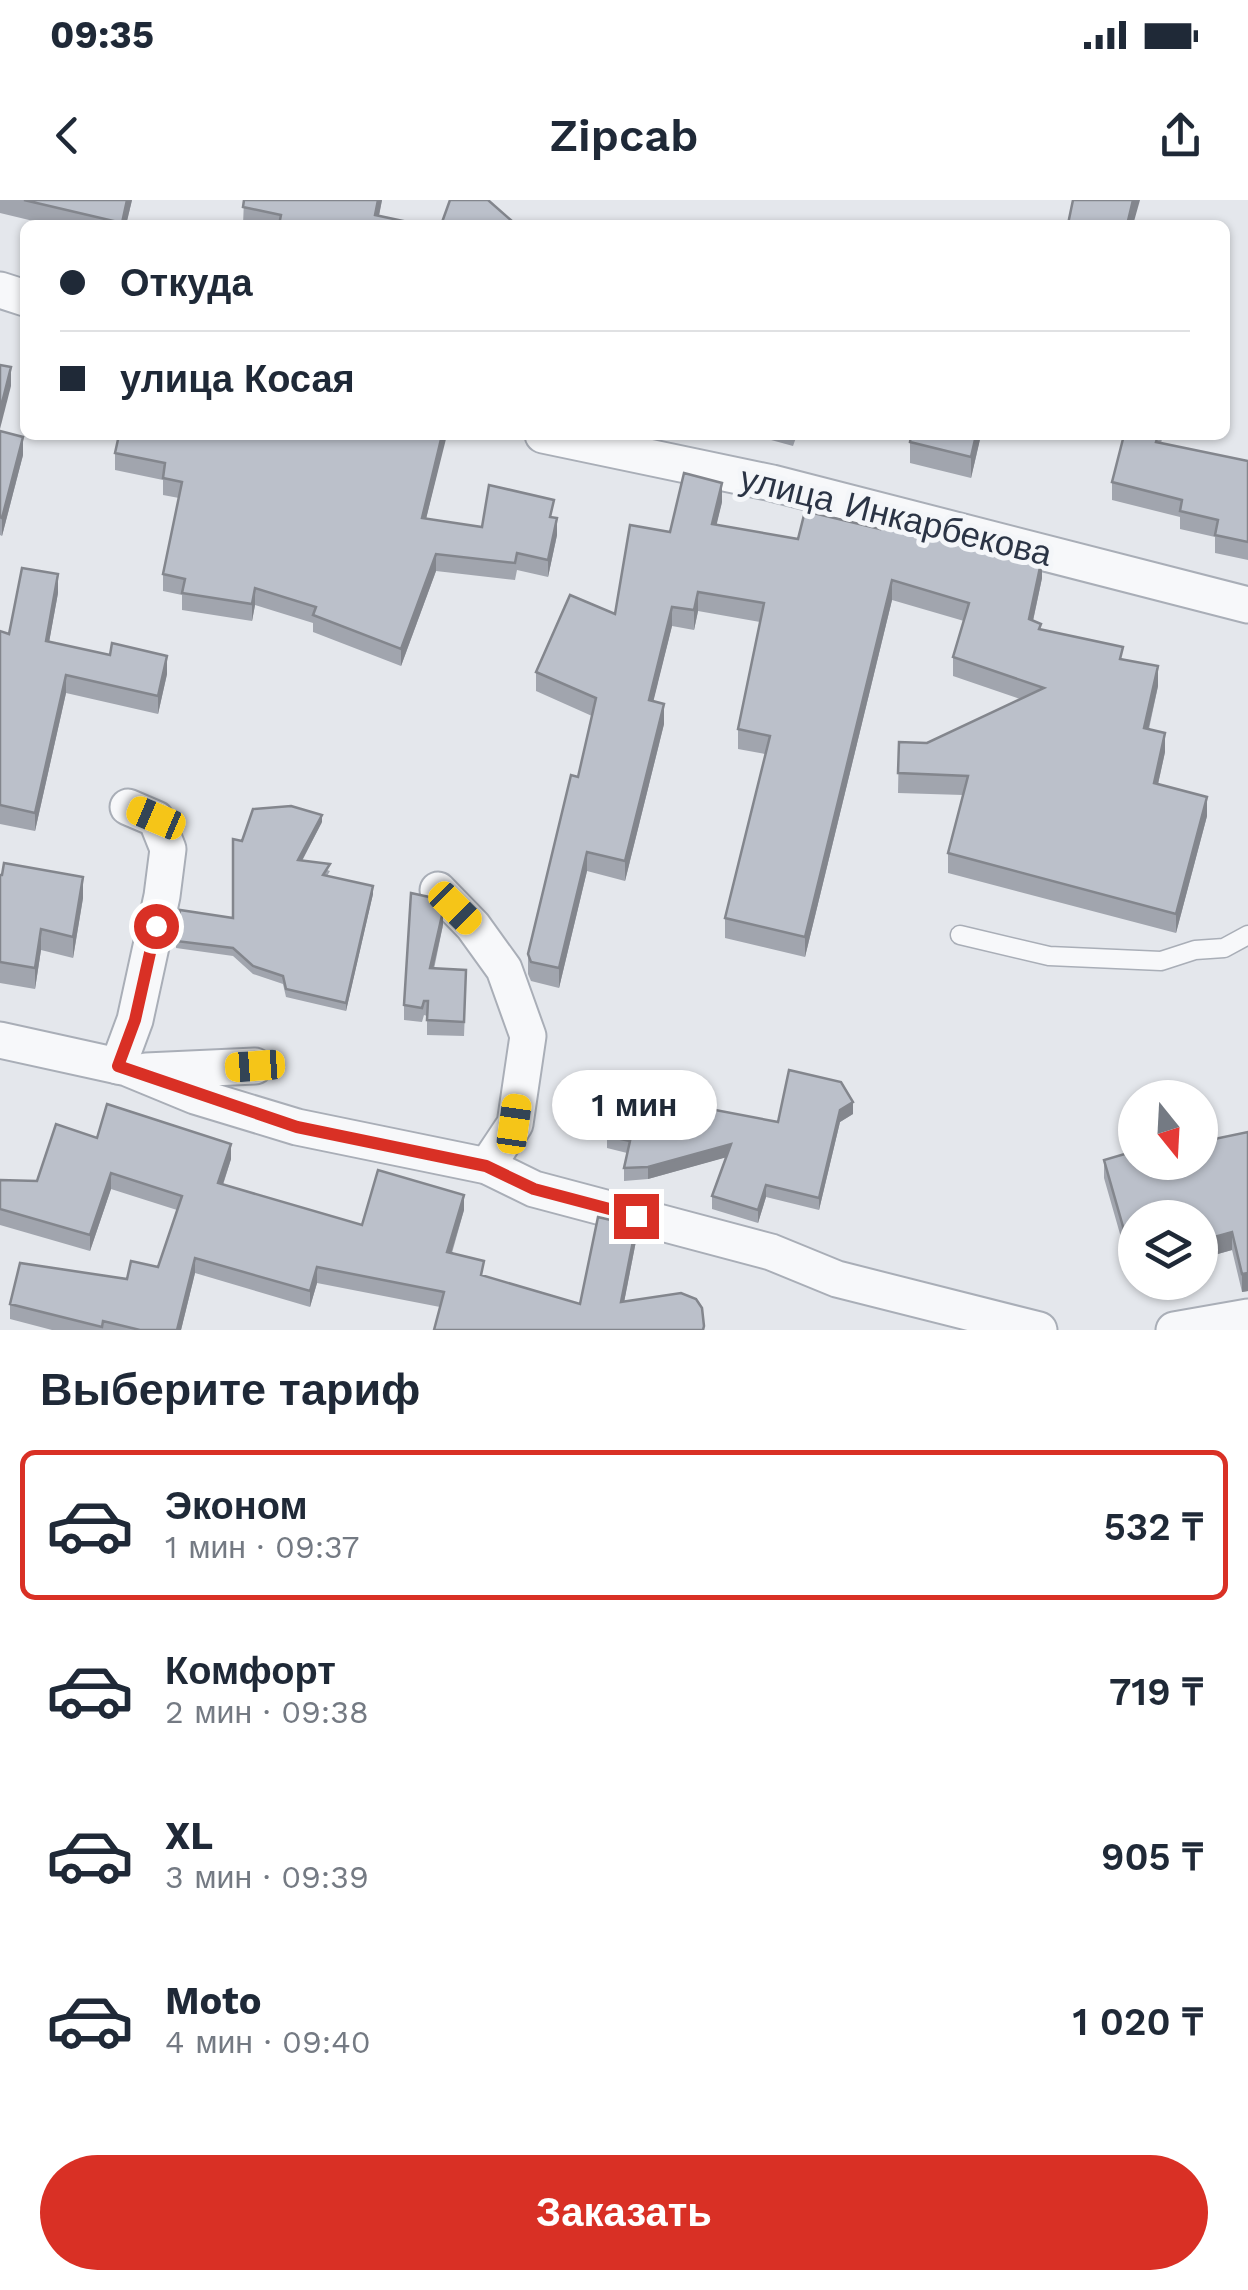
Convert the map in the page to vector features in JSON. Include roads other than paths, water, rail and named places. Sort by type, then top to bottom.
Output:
[{"type":"street","name":"улица Инкарбекова","points":[[566,440],[772,484],[1248,605]]},
{"type":"street","points":[[127,1069],[168,848],[156,818],[128,806]]},
{"type":"street","points":[[438,890],[473,926],[504,969],[528,1036],[514,1124],[486,1166]]},
{"type":"street","points":[[0,1040],[127,1069],[194,1096],[297,1127],[486,1166],[534,1189],[771,1252],[837,1280],[1039,1330]]},
{"type":"street","points":[[127,1069],[255,1066]]},
{"type":"street","points":[[1174,1330],[1248,1317]]},
{"type":"lane","points":[[960,935],[1049,956],[1161,961],[1195,950],[1224,948],[1248,934]]}]
